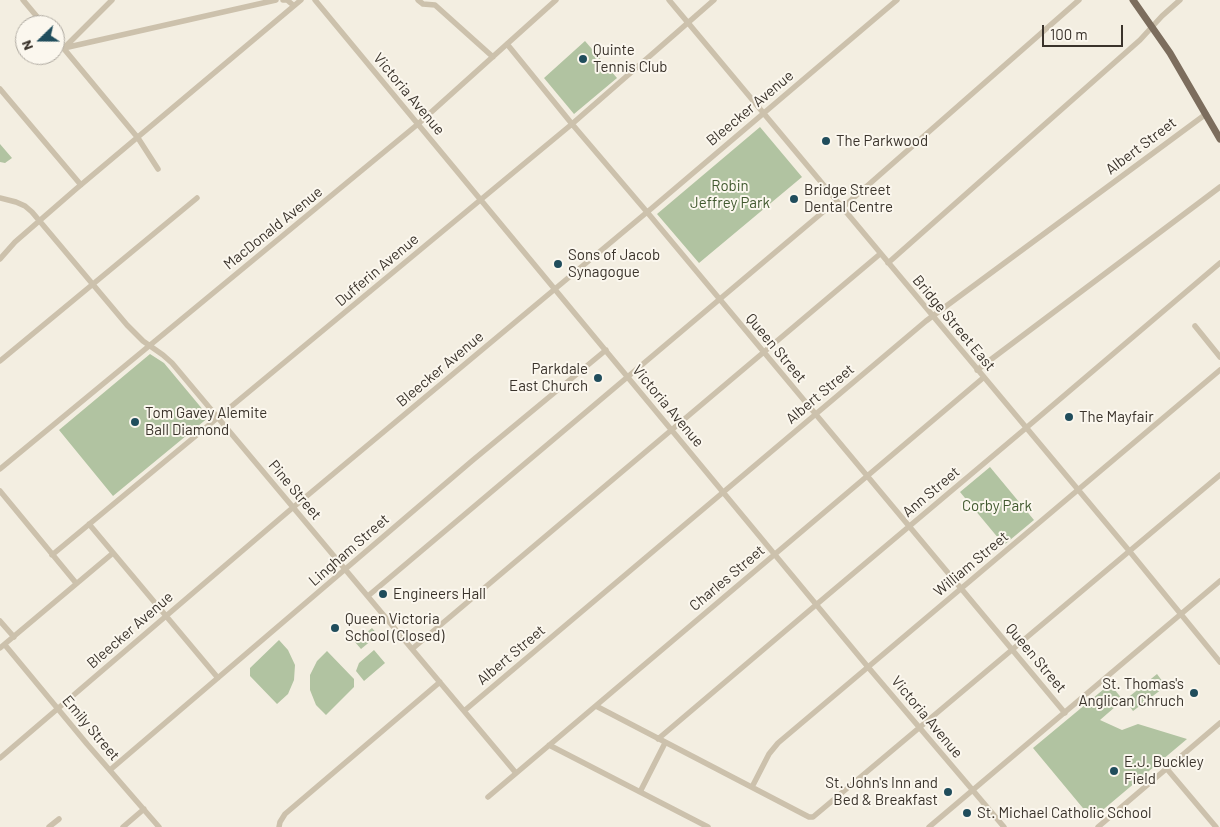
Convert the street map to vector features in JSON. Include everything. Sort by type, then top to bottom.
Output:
[{"type":"main road","points":[[1133,0],[1170,53],[1220,138]]},
{"type":"street","points":[[23,0],[36,15]]},
{"type":"street","points":[[65,47],[112,0]]},
{"type":"street","points":[[65,48],[276,0]]},
{"type":"street","points":[[283,0],[287,0],[294,5]]},
{"type":"street","points":[[0,259],[15,242],[40,220],[301,0]]},
{"type":"street","name":"Victoria Avenue","points":[[315,0],[868,667],[1004,827]]},
{"type":"street","points":[[418,0],[423,4],[435,3],[493,57]]},
{"type":"street","name":"MacDonald Avenue","points":[[0,469],[418,124],[556,0]]},
{"type":"street","name":"Bridge Street East","points":[[669,0],[1220,662]]},
{"type":"street","name":"Dufferin Avenue","points":[[52,554],[572,124],[714,0]]},
{"type":"street","name":"Bleecker Avenue","points":[[0,758],[897,0]]},
{"type":"street","points":[[842,208],[1079,0]]},
{"type":"street","points":[[888,263],[1140,40],[1180,0]]},
{"type":"street","name":"Queen Street","points":[[507,44],[1065,713]]},
{"type":"street","points":[[65,49],[138,138],[158,169]]},
{"type":"street","points":[[0,89],[81,185]]},
{"type":"street","name":"Albert Street","points":[[464,711],[933,316],[1206,114]]},
{"type":"street","points":[[977,370],[1220,187]]},
{"type":"street","name":"Pine Street","points":[[0,198],[25,206],[40,220],[127,326],[172,363],[516,773]]},
{"type":"street","points":[[0,361],[197,198]]},
{"type":"street","points":[[368,596],[836,201]]},
{"type":"street","points":[[412,649],[880,254]]},
{"type":"street","name":"Ann Street","points":[[658,739],[1220,263]]},
{"type":"street","points":[[1195,326],[1220,357]]},
{"type":"street","name":"Lingham Street","points":[[110,770],[606,350]]},
{"type":"street","name":"William Street","points":[[752,788],[773,748],[1220,370]]},
{"type":"street","name":"Charles Street","points":[[488,797],[983,378]]},
{"type":"street","points":[[596,706],[752,788],[809,817],[814,817],[1220,475]]},
{"type":"street","points":[[0,492],[76,584]]},
{"type":"street","points":[[89,524],[218,678]]},
{"type":"street","points":[[2,646],[113,553]]},
{"type":"street","points":[[929,827],[1220,581]]},
{"type":"street","points":[[0,621],[14,637]]},
{"type":"street","name":"Emily Street","points":[[2,646],[159,827]]},
{"type":"street","points":[[279,827],[285,814],[440,682]]},
{"type":"street","points":[[1101,826],[1220,723]]},
{"type":"street","points":[[640,792],[665,743]]},
{"type":"street","points":[[550,745],[708,827]]},
{"type":"street","points":[[1167,769],[1216,827]]},
{"type":"street","points":[[123,827],[144,809]]},
{"type":"street","points":[[49,827],[59,818]]},
{"type":"green space","name":"Quinte Tennis Club","points":[[585,41],[617,78],[574,114],[544,78]]},
{"type":"green space","name":"Robin Jeffrey Park","points":[[760,127],[802,177],[699,263],[657,214]]},
{"type":"green space","points":[[0,144],[12,158],[5,163],[0,162]]},
{"type":"green space","points":[[150,354],[164,363],[209,417],[113,496],[59,430]]},
{"type":"green space","name":"Corby Park","points":[[990,467],[1034,520],[1004,545],[960,492]]},
{"type":"green space","points":[[372,628],[378,635],[361,649],[355,642]]},
{"type":"green space","points":[[279,640],[288,650],[295,665],[294,680],[288,694],[277,704],[250,676],[250,668]]},
{"type":"green space","points":[[374,650],[385,663],[364,681],[356,671],[359,663]]},
{"type":"green space","points":[[327,651],[354,679],[354,687],[326,715],[316,705],[310,690],[310,675],[317,661]]},
{"type":"green space","points":[[1157,674],[1166,686],[1133,711],[1125,700]]},
{"type":"green space","points":[[1110,684],[1123,700],[1100,720],[1122,730],[1138,724],[1187,739],[1092,819],[1033,748]]},
{"type":"place","name":"Quinte Tennis Club","points":[[583,59]]},
{"type":"place","name":"The Parkwood","points":[[826,141]]},
{"type":"place","name":"Bridge Street Dental Centre","points":[[794,199]]},
{"type":"place","name":"Sons of Jacob Synagogue","points":[[558,264]]},
{"type":"place","name":"Parkdale East Church","points":[[598,378]]},
{"type":"place","name":"The Mayfair","points":[[1069,417]]},
{"type":"place","name":"Tom Gavey Alemite Ball Diamond","points":[[135,422]]},
{"type":"place","name":"Engineers Hall","points":[[383,594]]},
{"type":"place","name":"Queen Victoria School (Closed)","points":[[335,628]]},
{"type":"place","name":"St. Thomas's Anglican Chruch","points":[[1194,693]]},
{"type":"place","name":"E.J. Buckley Field","points":[[1114,771]]},
{"type":"place","name":"St. John's Inn and Bed & Breakfast","points":[[948,792]]},
{"type":"place","name":"St. Michael Catholic School","points":[[967,813]]}]
